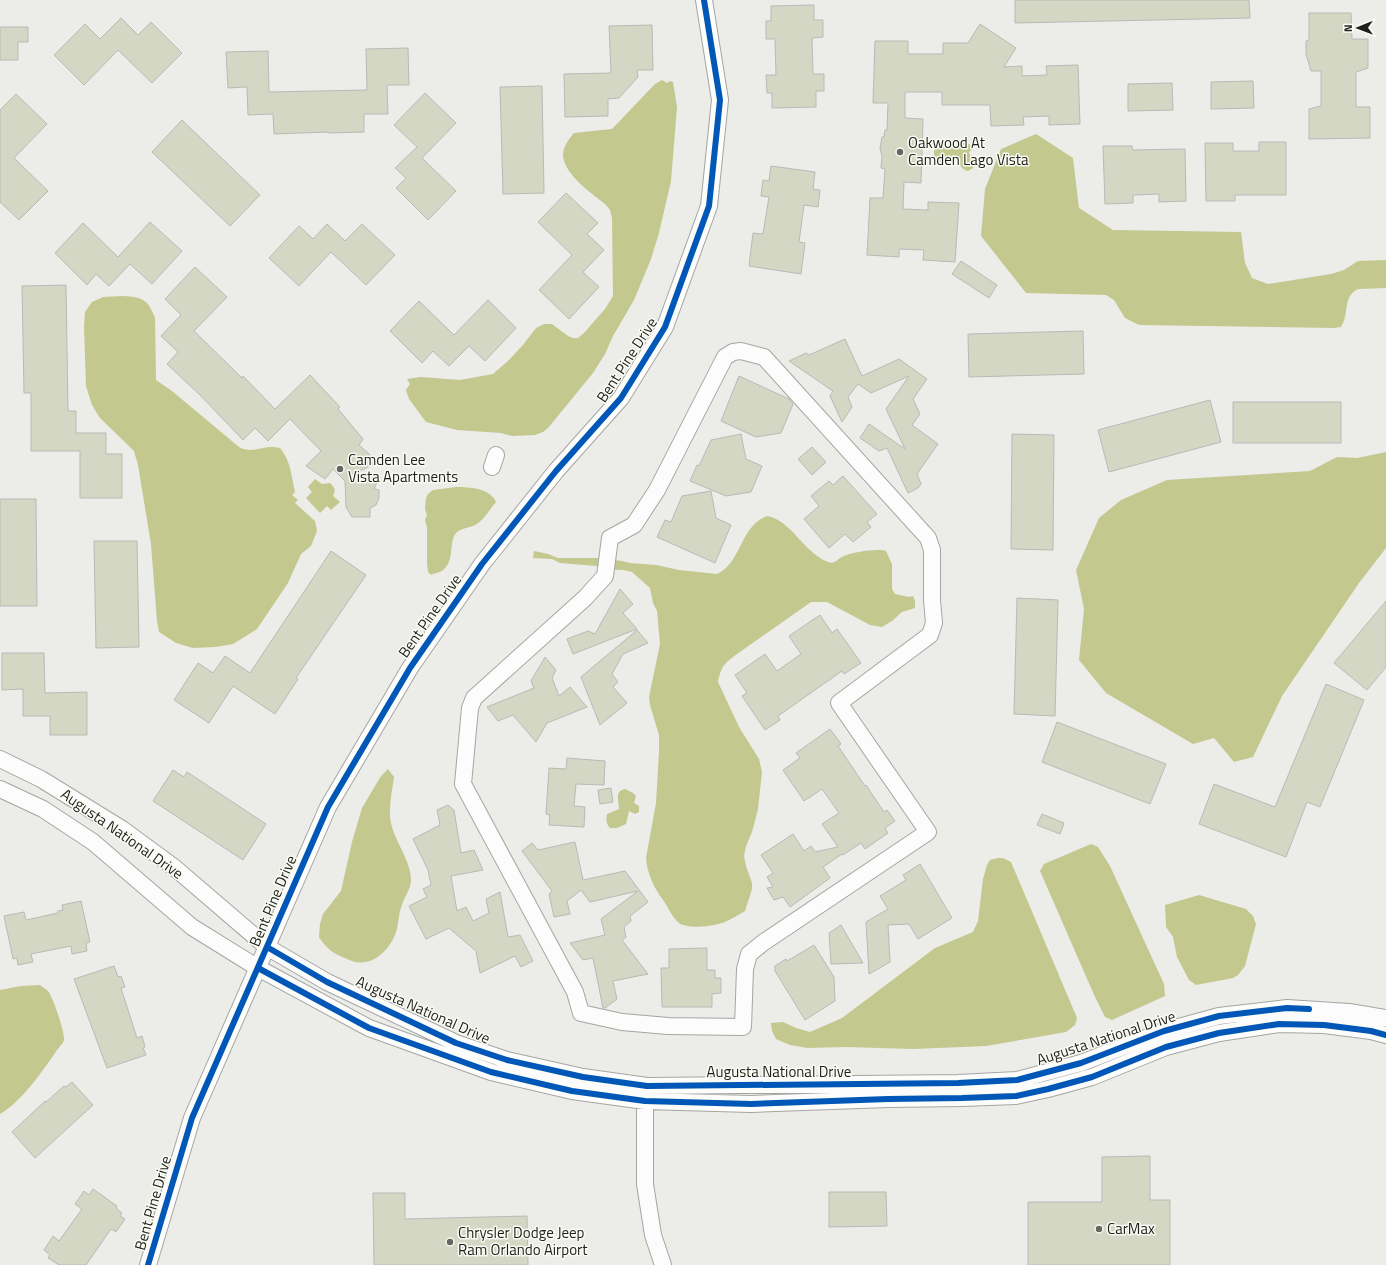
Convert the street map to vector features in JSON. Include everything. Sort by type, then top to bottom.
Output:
[{"type":"street","name":"Bent Pine Drive","points":[[148,1265],[192,1118],[328,807],[410,668],[482,564],[556,471],[621,398],[665,327],[709,206],[720,100],[704,0]]},
{"type":"street","points":[[741,351],[764,357],[928,538],[932,550],[932,600],[934,623],[930,635],[839,703],[928,832],[764,942],[749,954],[745,969],[743,1027],[660,1026],[622,1022],[581,1013],[575,992],[463,784],[470,708],[474,698],[585,598],[605,576],[609,551],[610,538],[634,525],[657,490],[725,357],[733,352],[741,351]]},
{"type":"street","name":"Augusta National Drive","points":[[0,759],[41,779],[122,829],[175,868],[267,947],[327,982],[456,1043],[507,1060],[646,1093],[1016,1080],[1081,1063],[1164,1031],[1219,1016],[1287,1008],[1349,1012],[1386,1018]]},
{"type":"street","name":"Augusta National Drive","points":[[0,789],[42,809],[93,842],[192,927],[258,968],[369,1028],[491,1072],[572,1090],[646,1093],[751,1104],[1016,1096],[1092,1077],[1166,1047],[1219,1033],[1279,1024],[1324,1025],[1371,1031],[1386,1035]]},
{"type":"street","points":[[646,1093],[645,1184],[653,1235],[663,1265]]},
{"type":"shaded area","points":[[662,80],[667,83],[670,81],[673,82],[677,107],[671,181],[659,233],[651,259],[634,300],[593,373],[548,428],[535,435],[512,436],[501,433],[457,430],[426,422],[409,399],[406,390],[410,384],[407,379],[421,377],[460,380],[493,374],[523,345],[536,328],[544,324],[552,324],[568,336],[578,338],[605,309],[613,296],[612,218],[610,210],[573,177],[565,163],[563,156],[564,150],[574,133],[612,129],[655,84]]},
{"type":"shaded area","points":[[1036,134],[1073,158],[1079,208],[1113,230],[1241,232],[1245,263],[1252,278],[1268,284],[1331,274],[1344,270],[1358,261],[1386,260],[1386,288],[1358,289],[1353,292],[1348,301],[1344,322],[1341,327],[1334,328],[1139,325],[1125,318],[1114,300],[1106,295],[1026,293],[981,236],[985,189],[1001,149]]},
{"type":"shaded area","points":[[944,142],[948,147],[953,147],[964,142],[971,145],[973,149],[969,152],[974,161],[973,168],[968,171],[965,170],[954,158],[944,164],[938,162],[934,156],[935,148],[936,145]]},
{"type":"shaded area","points":[[103,297],[135,297],[144,300],[150,307],[155,318],[156,380],[172,391],[239,447],[249,450],[269,447],[280,448],[284,453],[290,468],[295,492],[292,495],[298,500],[295,503],[315,521],[317,531],[311,546],[301,554],[288,583],[257,629],[233,644],[193,648],[176,643],[159,632],[151,544],[138,465],[134,451],[100,418],[92,405],[86,386],[84,327],[85,312],[92,302]]},
{"type":"shaded area","points":[[1386,452],[1386,548],[1359,583],[1282,696],[1253,757],[1234,762],[1214,738],[1193,744],[1106,693],[1079,660],[1084,609],[1076,570],[1099,518],[1121,500],[1167,480],[1310,471],[1337,457],[1357,458]]},
{"type":"shaded area","points":[[315,479],[322,484],[330,483],[334,488],[335,491],[333,496],[340,502],[331,510],[327,506],[320,513],[306,498],[312,492],[308,487]]},
{"type":"shaded area","points":[[456,487],[479,489],[493,497],[496,502],[478,523],[456,533],[452,542],[448,564],[440,572],[431,575],[428,572],[427,564],[427,527],[425,520],[427,515],[425,509],[426,498],[433,490]]},
{"type":"shaded area","points":[[767,516],[783,523],[812,552],[830,563],[835,562],[844,556],[859,552],[871,550],[886,551],[892,564],[892,589],[895,594],[909,597],[913,596],[915,608],[902,612],[882,627],[870,625],[827,602],[811,602],[737,654],[724,665],[718,682],[739,727],[759,759],[762,772],[758,809],[744,856],[752,883],[752,889],[745,911],[729,920],[718,924],[697,927],[684,925],[679,923],[672,915],[654,885],[649,875],[646,858],[656,803],[659,752],[659,735],[649,697],[660,644],[657,611],[653,603],[650,588],[632,572],[597,566],[560,563],[552,559],[533,558],[534,551],[558,558],[596,558],[717,574],[725,569],[731,562],[751,528],[758,521]]},
{"type":"shaded area","points":[[388,769],[394,777],[390,806],[391,823],[406,859],[411,883],[401,908],[398,926],[393,939],[385,951],[379,956],[373,960],[359,963],[337,954],[326,946],[319,937],[320,924],[323,914],[341,891],[352,842],[362,808],[381,776]]},
{"type":"shaded area","points":[[625,789],[636,796],[634,803],[639,806],[639,812],[635,814],[629,811],[626,824],[617,828],[610,828],[606,818],[607,814],[619,809],[618,794]]},
{"type":"shaded area","points":[[1091,844],[1098,847],[1110,866],[1164,984],[1165,996],[1112,1020],[1105,1017],[1095,997],[1040,871],[1044,864]]},
{"type":"shaded area","points":[[1003,858],[1011,862],[1077,1018],[1075,1025],[1066,1032],[986,1046],[913,1049],[846,1047],[807,1048],[790,1045],[776,1039],[772,1031],[771,1023],[783,1022],[810,1032],[842,1018],[935,948],[973,932],[978,921],[983,879],[987,865],[990,860]]},
{"type":"shaded area","points":[[1199,895],[1246,909],[1253,916],[1256,924],[1245,966],[1238,975],[1233,978],[1196,985],[1189,980],[1177,957],[1173,937],[1166,927],[1165,905]]},
{"type":"shaded area","points":[[40,985],[48,991],[53,1000],[61,1023],[64,1040],[44,1069],[23,1095],[8,1109],[0,1114],[0,990],[21,986]]},
{"type":"building","points":[[1015,0],[1249,0],[1250,18],[1015,23]]},
{"type":"building","points":[[814,5],[814,20],[823,20],[823,37],[812,38],[813,74],[824,74],[824,91],[816,91],[816,107],[772,108],[772,93],[767,93],[766,75],[776,75],[775,39],[766,39],[766,21],[771,21],[771,6]]},
{"type":"building","points":[[1309,13],[1351,13],[1352,39],[1368,39],[1368,68],[1356,72],[1356,107],[1370,107],[1370,138],[1309,139],[1309,109],[1321,106],[1321,71],[1311,71],[1306,54],[1306,41],[1309,40]]},
{"type":"building","points":[[121,18],[138,35],[151,22],[182,53],[152,83],[118,50],[84,85],[54,55],[85,24],[100,39]]},
{"type":"building","points":[[980,24],[1016,48],[1004,67],[1022,66],[1022,76],[1047,75],[1046,66],[1078,65],[1080,124],[1049,125],[1049,116],[1023,117],[1024,125],[991,126],[990,105],[942,105],[942,92],[905,92],[905,118],[923,119],[921,183],[904,182],[903,209],[928,210],[928,202],[959,203],[955,262],[923,260],[924,250],[899,249],[899,257],[867,255],[870,198],[883,198],[885,169],[881,168],[882,157],[880,148],[882,137],[884,137],[885,130],[887,130],[888,103],[873,103],[875,41],[908,41],[908,54],[943,54],[943,43],[968,43]]},
{"type":"building","points":[[652,25],[653,70],[637,70],[638,77],[619,98],[608,99],[608,116],[565,117],[564,74],[611,73],[609,26]]},
{"type":"building","points":[[0,27],[28,27],[28,42],[18,42],[18,60],[0,60]]},
{"type":"building","points":[[408,48],[409,85],[387,85],[388,114],[364,114],[364,132],[274,134],[273,114],[248,115],[247,87],[228,88],[226,52],[268,51],[269,92],[367,90],[366,49]]},
{"type":"building","points":[[1253,81],[1254,108],[1211,109],[1211,82]]},
{"type":"building","points":[[1172,83],[1173,110],[1128,111],[1128,84]]},
{"type":"building","points":[[542,86],[544,193],[503,194],[500,87]]},
{"type":"building","points":[[425,93],[456,123],[422,158],[456,191],[428,220],[396,188],[406,178],[395,168],[417,147],[394,125]]},
{"type":"building","points":[[16,94],[47,124],[14,158],[48,191],[19,220],[0,202],[0,110]]},
{"type":"building","points":[[182,120],[260,195],[230,226],[152,152]]},
{"type":"building","points":[[1259,142],[1286,142],[1286,195],[1235,195],[1235,201],[1206,201],[1205,143],[1233,143],[1233,151],[1259,151]]},
{"type":"building","points":[[1103,146],[1132,146],[1133,150],[1185,149],[1186,201],[1159,202],[1159,194],[1133,195],[1133,203],[1105,204]]},
{"type":"building","points":[[771,166],[815,172],[813,189],[820,190],[818,207],[804,205],[799,242],[805,243],[801,274],[749,266],[753,233],[763,234],[769,197],[761,196],[763,180],[769,181]]},
{"type":"building","points":[[566,193],[598,223],[587,234],[604,250],[583,272],[599,287],[569,319],[539,290],[572,255],[538,222]]},
{"type":"building","points":[[150,222],[182,251],[152,284],[130,264],[109,286],[96,274],[87,285],[55,253],[83,223],[118,257]]},
{"type":"building","points":[[327,224],[345,241],[362,224],[395,255],[366,285],[331,252],[299,286],[269,258],[299,226],[313,239]]},
{"type":"building","points":[[961,261],[997,285],[989,298],[952,274]]},
{"type":"building","points":[[195,267],[227,297],[194,331],[242,378],[243,376],[275,409],[310,375],[340,407],[338,409],[363,439],[359,445],[369,454],[374,464],[356,473],[378,480],[374,489],[379,490],[379,498],[376,505],[370,508],[370,517],[352,517],[346,507],[345,481],[333,469],[325,479],[306,466],[321,451],[290,419],[268,441],[255,428],[243,440],[200,395],[167,364],[178,352],[161,336],[181,315],[165,299]]},
{"type":"building","points":[[66,285],[68,411],[76,411],[76,433],[106,433],[106,454],[122,454],[122,498],[80,498],[80,451],[31,451],[31,393],[24,393],[22,286]]},
{"type":"building","points":[[488,300],[516,328],[485,361],[469,346],[449,366],[433,351],[422,363],[390,331],[419,301],[454,335]]},
{"type":"building","points":[[1083,331],[1084,374],[969,377],[968,334]]},
{"type":"building","points":[[845,339],[862,376],[899,359],[927,379],[913,399],[920,414],[912,425],[938,444],[917,474],[921,484],[918,488],[908,493],[887,448],[879,451],[860,438],[869,424],[905,449],[886,409],[909,376],[871,393],[858,384],[848,397],[852,407],[842,422],[830,396],[833,391],[789,361],[806,353],[809,355]]},
{"type":"building","points":[[739,376],[789,399],[793,404],[781,433],[756,437],[721,421]]},
{"type":"building","points":[[1210,400],[1221,442],[1109,472],[1098,430]]},
{"type":"building","points":[[1233,402],[1341,402],[1341,443],[1233,443]]},
{"type":"building","points":[[741,434],[746,459],[762,466],[751,492],[726,496],[690,481],[711,440]]},
{"type":"building","points":[[1012,434],[1054,435],[1053,550],[1011,549]]},
{"type":"building","points":[[812,447],[826,462],[812,475],[798,459]]},
{"type":"building","points":[[843,476],[877,514],[867,522],[871,527],[853,542],[845,534],[829,548],[804,519],[819,506],[811,496],[829,481],[833,485]]},
{"type":"building","points":[[711,491],[716,518],[731,525],[715,563],[657,537],[665,520],[671,522],[682,496]]},
{"type":"building","points":[[0,499],[36,499],[37,606],[0,606]]},
{"type":"building","points":[[94,541],[137,541],[139,647],[96,648]]},
{"type":"building","points":[[331,551],[366,575],[296,678],[298,679],[275,714],[233,686],[209,723],[174,700],[198,663],[213,673],[225,656],[250,673]]},
{"type":"building","points":[[620,589],[633,604],[623,613],[637,629],[573,654],[567,639],[588,631],[595,634]]},
{"type":"building","points":[[1017,598],[1058,600],[1055,716],[1014,714]]},
{"type":"building","points":[[1386,601],[1386,667],[1367,690],[1334,663]]},
{"type":"building","points":[[820,615],[832,633],[837,629],[861,663],[844,674],[842,671],[778,716],[780,720],[765,730],[742,696],[747,693],[735,675],[765,654],[777,671],[794,659],[801,654],[789,636]]},
{"type":"building","points":[[637,630],[648,643],[623,654],[612,674],[618,682],[613,687],[627,703],[600,725],[581,677]]},
{"type":"building","points":[[2,653],[44,653],[45,693],[87,692],[87,735],[50,735],[50,716],[23,716],[23,689],[2,690]]},
{"type":"building","points":[[545,657],[556,670],[552,678],[559,696],[570,687],[587,707],[547,723],[536,742],[513,715],[498,721],[487,707],[534,688],[531,681]]},
{"type":"building","points":[[1326,684],[1364,700],[1320,807],[1307,802],[1286,857],[1199,824],[1214,784],[1275,807]]},
{"type":"building","points":[[1057,722],[1166,764],[1150,804],[1042,762]]},
{"type":"building","points":[[830,729],[841,744],[838,746],[865,786],[866,785],[884,812],[887,810],[895,821],[885,828],[888,833],[865,849],[861,843],[823,867],[830,878],[790,907],[783,897],[774,900],[767,888],[773,887],[767,877],[773,873],[761,855],[793,834],[804,851],[811,846],[815,852],[838,847],[822,824],[839,813],[822,789],[804,801],[783,770],[800,758],[796,753]]},
{"type":"building","points":[[567,758],[605,761],[604,785],[576,784],[574,806],[585,807],[584,827],[549,825],[550,815],[546,814],[549,768],[566,769]]},
{"type":"building","points":[[173,770],[184,777],[187,772],[266,824],[243,860],[153,801]]},
{"type":"building","points":[[611,788],[613,802],[600,804],[598,790]]},
{"type":"building","points":[[448,805],[454,810],[461,853],[474,850],[483,870],[451,876],[457,911],[466,907],[473,921],[489,913],[486,899],[500,892],[508,937],[520,935],[533,961],[521,967],[515,956],[480,973],[476,951],[449,928],[426,939],[409,906],[427,897],[423,889],[431,885],[428,870],[413,839],[440,825],[437,810]]},
{"type":"building","points":[[1042,814],[1064,823],[1060,834],[1037,825]]},
{"type":"building","points":[[575,842],[583,880],[625,871],[648,902],[630,916],[631,921],[624,927],[626,937],[622,940],[648,974],[613,981],[617,999],[605,1008],[603,1008],[593,958],[583,960],[570,943],[605,935],[601,919],[638,891],[590,902],[581,890],[567,901],[570,914],[554,917],[549,894],[552,891],[522,851],[532,843],[538,850]]},
{"type":"building","points":[[920,864],[952,918],[918,939],[909,924],[888,925],[890,962],[869,974],[866,922],[888,909],[880,896],[906,880],[903,875]]},
{"type":"building","points":[[81,901],[90,942],[86,943],[87,951],[72,954],[71,946],[31,954],[33,962],[18,965],[17,958],[13,959],[4,916],[24,912],[26,920],[58,913],[58,911],[63,910],[62,905]]},
{"type":"building","points":[[841,925],[863,963],[831,964],[829,933]]},
{"type":"building","points":[[814,945],[834,977],[835,1001],[805,1020],[775,971],[775,966],[786,959],[787,961]]},
{"type":"building","points":[[707,948],[707,970],[715,970],[715,978],[721,978],[721,993],[712,994],[712,1007],[662,1007],[661,968],[669,968],[669,949]]},
{"type":"building","points":[[114,966],[118,977],[121,976],[125,987],[121,988],[137,1038],[142,1036],[145,1047],[143,1048],[146,1055],[107,1068],[74,979]]},
{"type":"building","points":[[72,1082],[93,1105],[35,1158],[12,1132],[45,1101],[46,1102],[64,1086],[66,1087]]},
{"type":"building","name":"CarMax","points":[[1150,1156],[1150,1200],[1170,1200],[1170,1265],[1028,1265],[1028,1202],[1102,1202],[1102,1157]]},
{"type":"building","points":[[93,1189],[117,1206],[116,1208],[122,1213],[120,1216],[125,1219],[116,1232],[111,1229],[86,1265],[59,1265],[48,1258],[50,1255],[44,1250],[53,1236],[59,1241],[82,1209],[75,1204],[84,1191],[89,1195]]},
{"type":"building","points":[[829,1192],[886,1192],[887,1226],[829,1227]]},
{"type":"building","name":"Chrysler Dodge Jeep Ram Orlando Airport","points":[[373,1193],[405,1193],[405,1219],[527,1216],[528,1265],[374,1265]]},
{"type":"cycle path","points":[[148,1265],[192,1118],[328,807],[410,668],[482,564],[556,471],[621,398],[665,327],[709,206],[720,100],[704,0]]},
{"type":"cycle path","points":[[267,947],[327,982],[456,1043],[507,1060],[583,1077],[647,1086],[958,1083],[1017,1080],[1081,1063],[1164,1031],[1219,1016],[1287,1008],[1309,1009]]},
{"type":"cycle path","points":[[258,968],[369,1028],[491,1072],[572,1091],[645,1101],[751,1104],[1016,1096],[1092,1077],[1166,1047],[1219,1033],[1279,1024],[1324,1025],[1371,1031],[1386,1035]]},
{"type":"place","name":"Oakwood At Camden Lago Vista","points":[[900,152]]},
{"type":"place","name":"Camden Lee Vista Apartments","points":[[340,469]]},
{"type":"place","name":"CarMax","points":[[1099,1229]]},
{"type":"place","name":"Chrysler Dodge Jeep Ram Orlando Airport","points":[[450,1242]]}]
